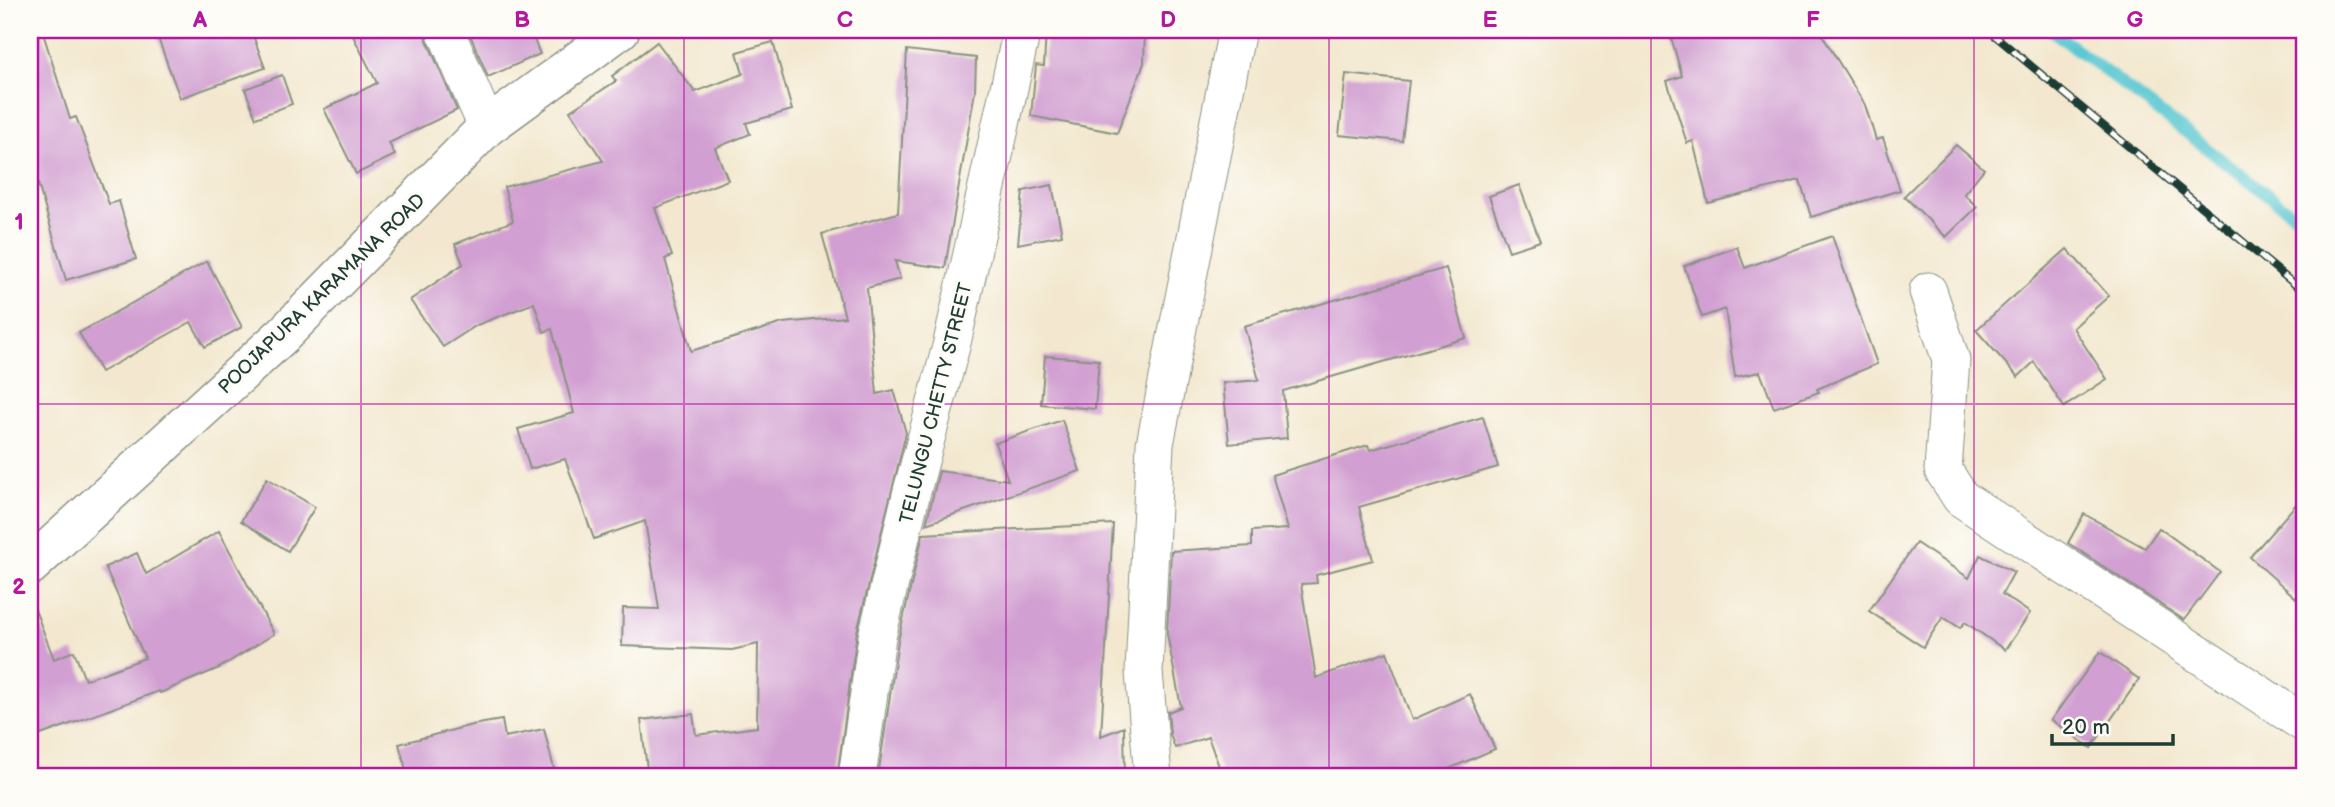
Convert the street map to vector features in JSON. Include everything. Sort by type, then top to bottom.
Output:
[{"type":"main road","name":"POOJAPURA KARAMANA ROAD","points":[[31,563],[283,335],[487,127],[620,30]]},
{"type":"street","points":[[445,30],[487,127]]},
{"type":"street","name":"TELUNGU CHETTY STREET","points":[[857,777],[877,637],[912,491],[952,343],[1022,30]]},
{"type":"street","points":[[1153,777],[1144,672],[1155,444],[1237,30]]},
{"type":"street","points":[[1928,291],[1951,360],[1943,470],[1961,498],[2305,724]]},
{"type":"building","points":[[30,30],[42,30],[70,119],[76,117],[109,204],[119,201],[136,259],[66,280],[36,177],[30,179]]},
{"type":"building","points":[[155,30],[251,30],[265,68],[180,98]]},
{"type":"building","points":[[350,30],[424,30],[457,110],[389,143],[395,155],[356,174],[324,109],[377,83]]},
{"type":"building","points":[[468,30],[530,30],[540,54],[488,77]]},
{"type":"building","points":[[1046,30],[1145,30],[1144,63],[1117,133],[1031,116],[1036,65],[1044,66]]},
{"type":"building","points":[[1669,30],[1819,30],[1865,105],[1876,140],[1883,138],[1900,190],[1811,217],[1800,180],[1708,203],[1693,141],[1687,143],[1667,81],[1682,76]]},
{"type":"building","points":[[657,42],[695,92],[743,74],[737,52],[773,42],[792,110],[746,123],[750,134],[715,148],[728,180],[655,208],[672,256],[665,259],[691,351],[783,323],[845,317],[822,234],[898,213],[907,50],[976,58],[975,91],[945,268],[895,261],[900,279],[867,288],[877,394],[894,390],[906,433],[857,632],[837,777],[648,777],[641,720],[693,714],[696,735],[757,727],[758,644],[732,650],[622,646],[623,608],[659,609],[645,521],[594,539],[565,459],[530,469],[518,429],[574,413],[552,329],[544,332],[534,303],[477,325],[443,347],[410,300],[463,264],[455,244],[513,221],[504,187],[603,161],[570,111],[616,81],[612,76]]},
{"type":"building","points":[[1346,74],[1409,81],[1402,141],[1339,135]]},
{"type":"building","points":[[282,75],[292,104],[256,118],[245,89]]},
{"type":"building","points":[[1956,145],[1984,169],[1964,194],[1977,207],[1946,237],[1904,196]]},
{"type":"building","points":[[1052,185],[1062,235],[1018,244],[1023,191]]},
{"type":"building","points":[[1519,185],[1540,241],[1509,251],[1489,196]]},
{"type":"building","points":[[1832,236],[1877,364],[1817,389],[1819,392],[1774,408],[1760,372],[1735,377],[1725,309],[1702,317],[1684,266],[1737,247],[1745,268]]},
{"type":"building","points":[[2067,249],[2109,296],[2073,328],[2107,379],[2064,407],[2034,362],[2018,377],[1976,330]]},
{"type":"building","points":[[207,261],[242,327],[205,347],[191,322],[101,372],[79,333]]},
{"type":"building","points":[[1446,268],[1466,338],[1283,391],[1287,438],[1229,444],[1223,383],[1259,380],[1244,326]]},
{"type":"building","points":[[1045,356],[1099,360],[1095,409],[1041,404]]},
{"type":"building","points":[[1483,417],[1498,467],[1359,507],[1373,560],[1316,575],[1317,583],[1301,584],[1316,678],[1387,652],[1412,720],[1470,694],[1495,749],[1430,777],[1223,777],[1208,737],[1175,748],[1170,734],[1168,712],[1181,707],[1167,634],[1171,551],[1252,546],[1252,531],[1288,529],[1272,475],[1368,445],[1370,450]]},
{"type":"building","points":[[1062,420],[1080,471],[926,524],[939,471],[1008,480],[995,443]]},
{"type":"building","points":[[267,478],[315,507],[288,551],[241,521]]},
{"type":"building","points":[[2305,494],[2305,606],[2250,557]]},
{"type":"building","points":[[2084,514],[2145,548],[2159,528],[2220,572],[2184,620],[2068,543]]},
{"type":"building","points":[[1113,524],[1101,736],[1124,727],[1125,777],[878,777],[898,641],[923,534]]},
{"type":"building","points":[[219,531],[274,634],[219,668],[160,693],[159,691],[30,739],[30,602],[54,659],[74,651],[85,680],[145,658],[105,567],[137,553],[146,574]]},
{"type":"building","points":[[1916,543],[1969,578],[1980,555],[2014,572],[2002,594],[2030,613],[2005,650],[1965,622],[1960,628],[1943,617],[1923,647],[1869,611]]},
{"type":"building","points":[[2100,652],[2139,679],[2091,748],[2051,720]]},
{"type":"building","points":[[502,720],[505,737],[544,729],[556,777],[408,777],[399,744]]},
{"type":"waterway","points":[[2051,30],[2305,223]]},
{"type":"railway","points":[[1988,30],[2305,293]]}]
